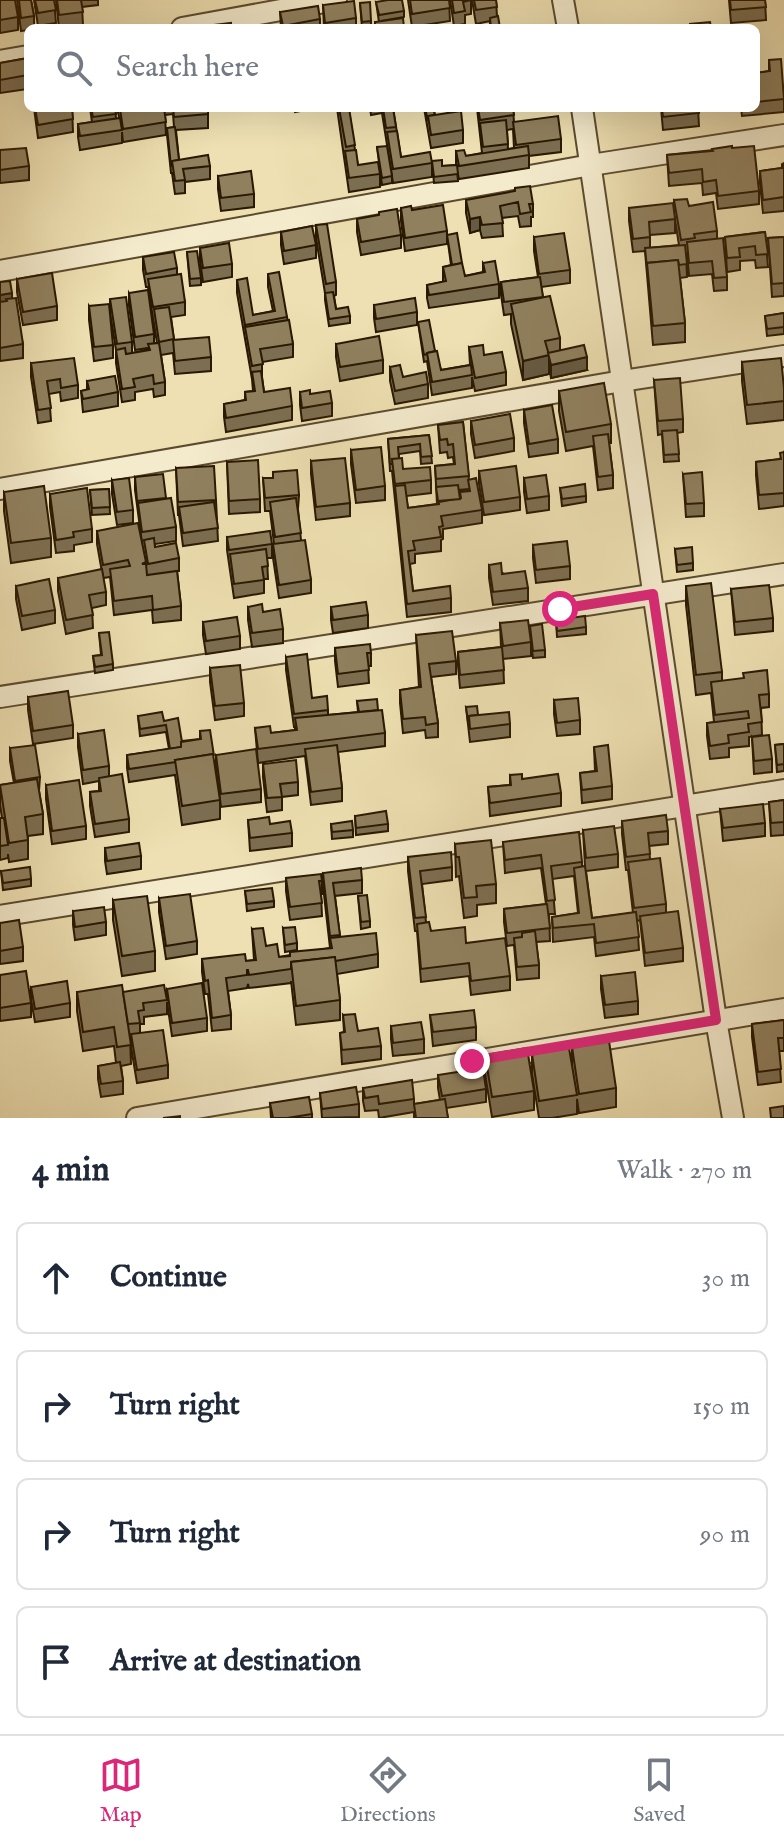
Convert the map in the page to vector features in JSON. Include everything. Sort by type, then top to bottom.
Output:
[{"type":"street","points":[[204,24],[336,0]]},
{"type":"street","points":[[563,0],[567,24]]},
{"type":"street","points":[[0,61],[24,57]]},
{"type":"street","points":[[583,112],[733,1118]]},
{"type":"street","points":[[0,271],[591,165],[784,135]]},
{"type":"street","points":[[0,489],[622,381],[784,356]]},
{"type":"street","points":[[0,697],[784,574]]},
{"type":"street","points":[[0,916],[784,790]]},
{"type":"street","points":[[137,1118],[784,1009]]},
{"type":"building","points":[[0,0],[15,0],[18,17],[0,20]]},
{"type":"building","points":[[19,0],[31,0],[34,16],[21,18]]},
{"type":"building","points":[[35,0],[54,0],[56,10],[38,13]]},
{"type":"building","points":[[57,0],[81,0],[83,12],[59,15]]},
{"type":"building","points":[[402,0],[404,11],[379,15],[376,2]]},
{"type":"building","points":[[410,0],[449,0],[450,8],[412,14]]},
{"type":"building","points":[[452,0],[471,0],[463,2],[465,11],[454,13]]},
{"type":"building","points":[[474,0],[496,0],[497,7],[476,10]]},
{"type":"building","points":[[730,0],[765,0],[766,7],[731,10]]},
{"type":"building","points":[[354,1],[356,18],[325,23],[323,5]]},
{"type":"building","points":[[370,2],[371,21],[362,22],[360,3]]},
{"type":"building","points":[[318,6],[320,19],[283,24],[280,12]]},
{"type":"building","points":[[498,16],[499,24],[491,24],[490,18]]},
{"type":"building","points":[[403,18],[404,24],[375,24]]},
{"type":"building","points":[[24,59],[24,76],[0,80],[0,63]]},
{"type":"building","points":[[781,59],[784,99],[760,102],[760,72],[770,71],[769,60]]},
{"type":"building","points":[[36,112],[72,112],[73,119],[38,125]]},
{"type":"building","points":[[92,112],[116,112],[116,114],[93,117]]},
{"type":"building","points":[[120,112],[165,112],[166,122],[123,129]]},
{"type":"building","points":[[173,112],[208,112],[208,114],[174,117]]},
{"type":"building","points":[[340,112],[350,112],[355,145],[346,147]]},
{"type":"building","points":[[384,112],[394,112],[396,127],[386,128]]},
{"type":"building","points":[[461,112],[463,130],[431,135],[428,116]]},
{"type":"building","points":[[479,112],[514,112],[514,115],[480,120]]},
{"type":"building","points":[[662,112],[699,113],[663,117]]},
{"type":"building","points":[[558,116],[561,139],[516,145],[513,122]]},
{"type":"building","points":[[120,118],[122,130],[80,136],[78,124]]},
{"type":"building","points":[[506,120],[508,144],[483,147],[480,123]]},
{"type":"building","points":[[175,127],[179,160],[172,161],[171,166],[167,128]]},
{"type":"building","points":[[397,131],[401,157],[430,152],[432,163],[393,169],[387,132]]},
{"type":"building","points":[[387,146],[392,176],[382,178],[377,147]]},
{"type":"building","points":[[528,146],[529,155],[459,166],[456,151],[464,150],[466,156]]},
{"type":"building","points":[[754,146],[759,191],[718,196],[716,180],[703,182],[702,169],[669,173],[667,155]]},
{"type":"building","points":[[26,148],[29,166],[0,170],[0,150]]},
{"type":"building","points":[[356,150],[358,165],[378,162],[380,174],[349,178],[345,151]]},
{"type":"building","points":[[208,155],[210,166],[183,169],[185,180],[175,181],[172,161]]},
{"type":"building","points":[[442,160],[442,166],[457,165],[458,174],[434,177],[432,161]]},
{"type":"building","points":[[784,163],[784,197],[763,200],[760,171],[782,168]]},
{"type":"building","points":[[251,171],[254,194],[221,198],[218,176]]},
{"type":"building","points":[[530,186],[531,212],[520,214],[518,202],[500,206],[503,223],[482,225],[480,217],[470,219],[466,200]]},
{"type":"building","points":[[687,199],[689,206],[713,202],[717,231],[694,234],[695,238],[681,240],[674,200]]},
{"type":"building","points":[[673,203],[675,219],[649,222],[650,237],[633,239],[629,208]]},
{"type":"building","points":[[443,205],[447,231],[405,238],[401,208],[411,206],[412,210]]},
{"type":"building","points":[[397,209],[401,235],[361,242],[357,219]]},
{"type":"building","points":[[327,224],[336,282],[326,284],[316,225]]},
{"type":"building","points":[[312,226],[316,245],[284,251],[281,232]]},
{"type":"building","points":[[765,232],[768,254],[756,255],[755,246],[739,248],[740,257],[727,258],[725,237]]},
{"type":"building","points":[[457,233],[462,263],[452,265],[447,235]]},
{"type":"building","points":[[564,233],[570,270],[539,274],[534,237]]},
{"type":"building","points":[[784,237],[784,283],[772,284],[768,238]]},
{"type":"building","points":[[723,238],[727,277],[714,278],[712,261],[689,263],[687,242]]},
{"type":"building","points":[[229,243],[232,264],[203,268],[200,248]]},
{"type":"building","points":[[685,245],[687,264],[679,265],[678,260],[647,263],[647,268],[645,248]]},
{"type":"building","points":[[197,251],[201,278],[190,279],[187,252]]},
{"type":"building","points":[[174,252],[177,268],[146,274],[143,257]]},
{"type":"building","points":[[678,260],[685,323],[653,326],[647,263]]},
{"type":"building","points":[[495,261],[499,284],[429,295],[427,285],[446,281],[443,267],[462,263],[465,276],[485,272],[483,263]]},
{"type":"building","points":[[279,272],[287,317],[245,325],[237,280],[247,278],[253,315],[275,311],[268,274]]},
{"type":"building","points":[[52,273],[57,306],[23,312],[17,279]]},
{"type":"building","points":[[181,274],[185,302],[153,307],[148,279]]},
{"type":"building","points":[[540,277],[543,297],[504,302],[501,282]]},
{"type":"building","points":[[10,281],[12,293],[0,295],[0,282]]},
{"type":"building","points":[[148,290],[154,334],[135,337],[129,293]]},
{"type":"building","points":[[333,292],[336,309],[348,307],[350,316],[329,319],[325,293]]},
{"type":"building","points":[[550,296],[560,338],[545,341],[549,355],[523,361],[511,304]]},
{"type":"building","points":[[126,297],[132,342],[117,344],[110,299]]},
{"type":"building","points":[[16,298],[23,344],[0,348],[0,302]]},
{"type":"building","points":[[415,298],[417,312],[376,319],[374,305]]},
{"type":"building","points":[[109,304],[113,345],[94,347],[89,306]]},
{"type":"building","points":[[169,307],[174,339],[159,342],[154,309]]},
{"type":"building","points":[[784,313],[784,327],[767,329],[765,316]]},
{"type":"building","points":[[289,320],[293,344],[260,349],[263,364],[252,366],[245,327]]},
{"type":"building","points":[[429,320],[435,351],[424,355],[418,322]]},
{"type":"building","points":[[379,336],[383,360],[340,367],[336,344]]},
{"type":"building","points":[[209,337],[211,357],[175,361],[173,340]]},
{"type":"building","points":[[159,343],[165,382],[154,384],[153,375],[133,379],[135,387],[122,389],[116,350],[125,348],[126,354],[150,350],[148,344]]},
{"type":"building","points":[[483,345],[484,355],[502,352],[506,372],[475,378],[469,347]]},
{"type":"building","points":[[584,345],[587,357],[551,365],[548,353]]},
{"type":"building","points":[[437,351],[441,370],[471,365],[472,375],[432,382],[427,353]]},
{"type":"building","points":[[74,358],[78,385],[61,388],[60,379],[47,381],[51,408],[38,410],[31,363]]},
{"type":"building","points":[[781,358],[784,401],[747,405],[742,362]]},
{"type":"building","points":[[400,365],[403,377],[426,372],[428,384],[395,391],[390,367]]},
{"type":"building","points":[[261,371],[264,392],[290,388],[292,406],[226,418],[224,404],[246,400],[245,392],[255,391],[252,372]]},
{"type":"building","points":[[115,376],[118,392],[83,399],[81,391],[89,389],[87,381]]},
{"type":"building","points":[[680,378],[683,419],[658,421],[654,380]]},
{"type":"building","points":[[604,383],[611,424],[566,432],[559,391]]},
{"type":"building","points":[[310,390],[310,394],[330,391],[332,403],[302,408],[300,392]]},
{"type":"building","points":[[552,405],[558,439],[529,444],[524,410]]},
{"type":"building","points":[[510,414],[514,438],[475,445],[471,421]]},
{"type":"building","points":[[463,422],[469,476],[436,479],[435,466],[455,464],[453,444],[448,445],[447,439],[440,440],[438,425]]},
{"type":"building","points":[[677,430],[679,454],[664,455],[662,431]]},
{"type":"building","points":[[608,434],[613,475],[598,477],[593,436]]},
{"type":"building","points":[[429,435],[432,456],[421,457],[420,444],[398,447],[399,459],[392,459],[393,464],[390,464],[388,439]]},
{"type":"building","points":[[381,447],[385,486],[356,490],[351,450]]},
{"type":"building","points":[[784,452],[784,493],[759,495],[756,462],[781,459],[780,453]]},
{"type":"building","points":[[345,458],[350,503],[316,507],[311,461]]},
{"type":"building","points":[[402,458],[403,469],[430,467],[431,480],[395,484],[392,459]]},
{"type":"building","points":[[258,460],[260,499],[229,501],[227,462]]},
{"type":"building","points":[[214,466],[216,500],[178,502],[176,468]]},
{"type":"building","points":[[516,466],[520,497],[484,502],[479,471]]},
{"type":"building","points":[[297,470],[299,495],[265,498],[263,478],[273,478],[273,472]]},
{"type":"building","points":[[702,472],[704,503],[686,504],[683,474]]},
{"type":"building","points":[[163,474],[166,498],[137,501],[135,477]]},
{"type":"building","points":[[546,475],[549,496],[527,499],[524,478]]},
{"type":"building","points":[[129,478],[133,510],[117,512],[112,480]]},
{"type":"building","points":[[476,478],[482,510],[441,516],[441,537],[413,541],[415,550],[408,551],[413,591],[450,586],[451,598],[407,604],[395,486],[405,485],[408,508],[461,498],[460,492],[470,491],[468,480]]},
{"type":"building","points":[[585,484],[586,496],[562,499],[560,488]]},
{"type":"building","points":[[458,485],[460,499],[438,501],[436,487]]},
{"type":"building","points":[[44,486],[51,538],[11,543],[4,492]]},
{"type":"building","points":[[87,488],[92,529],[73,532],[74,537],[56,540],[50,494]]},
{"type":"building","points":[[109,489],[110,507],[92,508],[90,490]]},
{"type":"building","points":[[171,498],[176,527],[142,532],[138,503]]},
{"type":"building","points":[[296,498],[301,533],[275,537],[270,502]]},
{"type":"building","points":[[214,502],[218,528],[183,533],[179,507]]},
{"type":"building","points":[[138,523],[146,562],[142,564],[146,564],[147,575],[177,571],[181,606],[153,610],[152,596],[114,601],[110,569],[130,566],[128,560],[103,565],[97,531]]},
{"type":"building","points":[[270,531],[272,544],[229,550],[227,537]]},
{"type":"building","points":[[154,538],[155,547],[176,543],[179,558],[148,564],[144,540]]},
{"type":"building","points":[[305,540],[311,580],[279,585],[273,544]]},
{"type":"building","points":[[567,541],[570,566],[536,570],[533,545]]},
{"type":"building","points":[[692,547],[693,563],[677,565],[675,549]]},
{"type":"building","points":[[266,549],[268,566],[262,567],[264,580],[234,584],[230,554]]},
{"type":"building","points":[[501,563],[502,574],[525,571],[528,588],[493,592],[489,565]]},
{"type":"building","points":[[102,569],[106,592],[89,595],[93,615],[66,620],[58,578]]},
{"type":"building","points":[[49,579],[55,610],[22,616],[16,586]]},
{"type":"building","points":[[711,583],[722,672],[696,675],[686,586]]},
{"type":"building","points":[[769,585],[773,618],[735,622],[731,589]]},
{"type":"building","points":[[366,602],[368,615],[333,620],[331,607]]},
{"type":"building","points":[[262,604],[263,612],[280,609],[283,629],[252,633],[248,607]]},
{"type":"building","points":[[585,616],[586,627],[557,631],[556,620]]},
{"type":"building","points":[[237,617],[240,636],[206,641],[203,622]]},
{"type":"building","points":[[528,620],[531,642],[503,646],[500,623]]},
{"type":"building","points":[[542,624],[545,650],[533,651],[530,626]]},
{"type":"building","points":[[452,631],[456,661],[429,664],[438,723],[426,725],[425,717],[403,719],[400,690],[421,687],[416,635]]},
{"type":"building","points":[[109,632],[113,664],[95,667],[93,656],[102,655],[99,633]]},
{"type":"building","points":[[370,644],[371,653],[367,653],[369,670],[338,674],[335,648]]},
{"type":"building","points":[[502,647],[504,670],[460,675],[458,652]]},
{"type":"building","points":[[307,654],[312,698],[327,696],[328,710],[294,714],[286,657]]},
{"type":"building","points":[[240,665],[244,703],[215,706],[210,668]]},
{"type":"building","points":[[767,670],[769,694],[759,695],[762,722],[748,724],[749,732],[728,735],[729,743],[710,746],[707,723],[749,718],[748,711],[715,715],[711,682],[744,678],[743,673]]},
{"type":"building","points":[[68,691],[73,725],[33,731],[28,697]]},
{"type":"building","points":[[578,698],[580,720],[557,723],[554,700]]},
{"type":"building","points":[[377,699],[378,710],[359,712],[357,701]]},
{"type":"building","points":[[477,706],[478,715],[469,716],[468,722],[466,707]]},
{"type":"building","points":[[382,710],[385,733],[258,749],[255,728],[270,726],[271,733],[297,730],[295,718]]},
{"type":"building","points":[[162,712],[164,721],[178,718],[181,747],[170,749],[166,725],[140,729],[138,716]]},
{"type":"building","points":[[509,712],[510,724],[470,729],[469,716]]},
{"type":"building","points":[[104,730],[109,766],[83,770],[78,734]]},
{"type":"building","points":[[210,730],[214,756],[129,769],[127,755],[181,747],[181,742],[201,739],[200,731]]},
{"type":"building","points":[[769,735],[772,759],[754,761],[752,737]]},
{"type":"building","points":[[784,744],[784,764],[777,765],[775,745]]},
{"type":"building","points":[[35,745],[40,777],[15,781],[10,748]]},
{"type":"building","points":[[337,745],[342,788],[311,792],[305,749]]},
{"type":"building","points":[[608,745],[612,786],[582,790],[580,773],[597,771],[594,747]]},
{"type":"building","points":[[256,749],[261,789],[221,794],[216,755]]},
{"type":"building","points":[[213,754],[220,800],[182,806],[175,760]]},
{"type":"building","points":[[296,760],[298,782],[280,784],[282,797],[267,798],[263,764]]},
{"type":"building","points":[[122,774],[129,819],[95,824],[90,792],[101,791],[99,778]]},
{"type":"building","points":[[522,774],[522,779],[558,774],[561,793],[490,803],[488,787],[511,785],[510,775]]},
{"type":"building","points":[[37,779],[43,814],[25,817],[28,840],[9,843],[0,785]]},
{"type":"building","points":[[79,780],[86,826],[52,831],[46,785]]},
{"type":"building","points":[[784,800],[784,822],[771,823],[769,802]]},
{"type":"building","points":[[763,804],[765,823],[723,828],[720,809]]},
{"type":"building","points":[[386,811],[388,824],[356,828],[355,816]]},
{"type":"building","points":[[666,815],[668,831],[648,833],[650,854],[626,857],[622,821]]},
{"type":"building","points":[[269,817],[270,824],[290,821],[292,833],[250,838],[248,820]]},
{"type":"building","points":[[0,818],[4,818],[8,845],[0,846]]},
{"type":"building","points":[[352,821],[353,830],[332,832],[331,824]]},
{"type":"building","points":[[614,826],[618,854],[586,858],[583,830]]},
{"type":"building","points":[[579,832],[582,862],[551,866],[555,900],[547,901],[541,855],[505,860],[503,842]]},
{"type":"building","points":[[491,840],[496,884],[476,886],[477,897],[464,898],[455,844]]},
{"type":"building","points":[[139,843],[141,856],[107,861],[105,848]]},
{"type":"building","points":[[451,852],[452,867],[420,871],[426,917],[415,918],[408,857]]},
{"type":"building","points":[[660,858],[666,904],[634,908],[628,862]]},
{"type":"building","points":[[585,866],[592,918],[636,912],[639,937],[596,943],[594,924],[553,928],[552,917],[579,913],[574,868]]},
{"type":"building","points":[[30,867],[31,879],[3,883],[1,871]]},
{"type":"building","points":[[361,868],[362,880],[333,883],[340,935],[330,936],[323,873]]},
{"type":"building","points":[[321,874],[322,903],[290,907],[286,878]]},
{"type":"building","points":[[272,888],[274,901],[247,904],[245,891]]},
{"type":"building","points":[[190,894],[197,941],[166,946],[159,898]]},
{"type":"building","points":[[367,895],[370,921],[361,922],[358,896]]},
{"type":"building","points":[[147,896],[155,951],[122,956],[113,900]]},
{"type":"building","points":[[547,904],[550,928],[507,933],[504,909]]},
{"type":"building","points":[[104,907],[106,922],[75,927],[73,911]]},
{"type":"building","points":[[678,911],[683,948],[645,953],[640,916]]},
{"type":"building","points":[[19,920],[23,947],[0,951],[0,923]]},
{"type":"building","points":[[429,922],[431,931],[465,927],[466,943],[505,938],[510,976],[471,981],[469,963],[421,969],[417,924]]},
{"type":"building","points":[[295,927],[297,943],[285,945],[283,928]]},
{"type":"building","points":[[263,928],[266,946],[277,944],[279,957],[290,956],[290,952],[332,948],[330,938],[376,933],[378,954],[335,961],[335,957],[291,962],[291,969],[249,975],[247,970],[247,975],[226,978],[231,1015],[212,1018],[208,980],[205,981],[202,959],[245,954],[246,961],[256,960],[252,929]]},
{"type":"building","points":[[535,931],[539,965],[517,967],[514,938]]},
{"type":"building","points":[[335,957],[340,1000],[296,1006],[291,962]]},
{"type":"building","points":[[26,971],[31,1003],[0,1008],[0,975]]},
{"type":"building","points":[[635,972],[638,1001],[605,1005],[601,976]]},
{"type":"building","points":[[67,981],[70,1003],[35,1009],[31,987]]},
{"type":"building","points":[[202,983],[207,1018],[172,1023],[167,989]]},
{"type":"building","points":[[122,985],[131,1045],[117,1047],[114,1027],[83,1032],[77,992]]},
{"type":"building","points":[[164,985],[167,1000],[143,1003],[144,1010],[138,1011],[140,1023],[128,1024],[123,992]]},
{"type":"building","points":[[474,1010],[476,1027],[433,1032],[430,1015]]},
{"type":"building","points":[[355,1014],[358,1031],[378,1028],[381,1046],[342,1050],[340,1033],[345,1032],[343,1015]]},
{"type":"building","points":[[784,1020],[784,1038],[778,1038],[781,1069],[758,1072],[752,1024]]},
{"type":"building","points":[[421,1022],[424,1039],[393,1043],[391,1026]]},
{"type":"building","points":[[163,1030],[168,1065],[137,1070],[131,1034]]},
{"type":"building","points":[[609,1041],[616,1088],[579,1094],[572,1047]]},
{"type":"building","points":[[527,1048],[534,1091],[492,1097],[485,1055]]},
{"type":"building","points":[[569,1048],[577,1095],[539,1101],[532,1054]]},
{"type":"building","points":[[120,1062],[123,1081],[101,1084],[98,1066]]},
{"type":"building","points":[[483,1068],[486,1089],[442,1096],[438,1075]]},
{"type":"building","points":[[412,1080],[414,1099],[379,1104],[378,1096],[365,1098],[363,1088]]},
{"type":"building","points":[[356,1087],[359,1104],[322,1109],[320,1093]]},
{"type":"building","points":[[309,1097],[312,1114],[273,1118],[270,1103]]},
{"type":"building","points":[[445,1099],[448,1118],[416,1118],[414,1104]]},
{"type":"building","points":[[784,1106],[784,1118],[771,1118],[770,1108]]},
{"type":"route","points":[[472,1061],[716,1020],[653,594],[560,609]]}]
